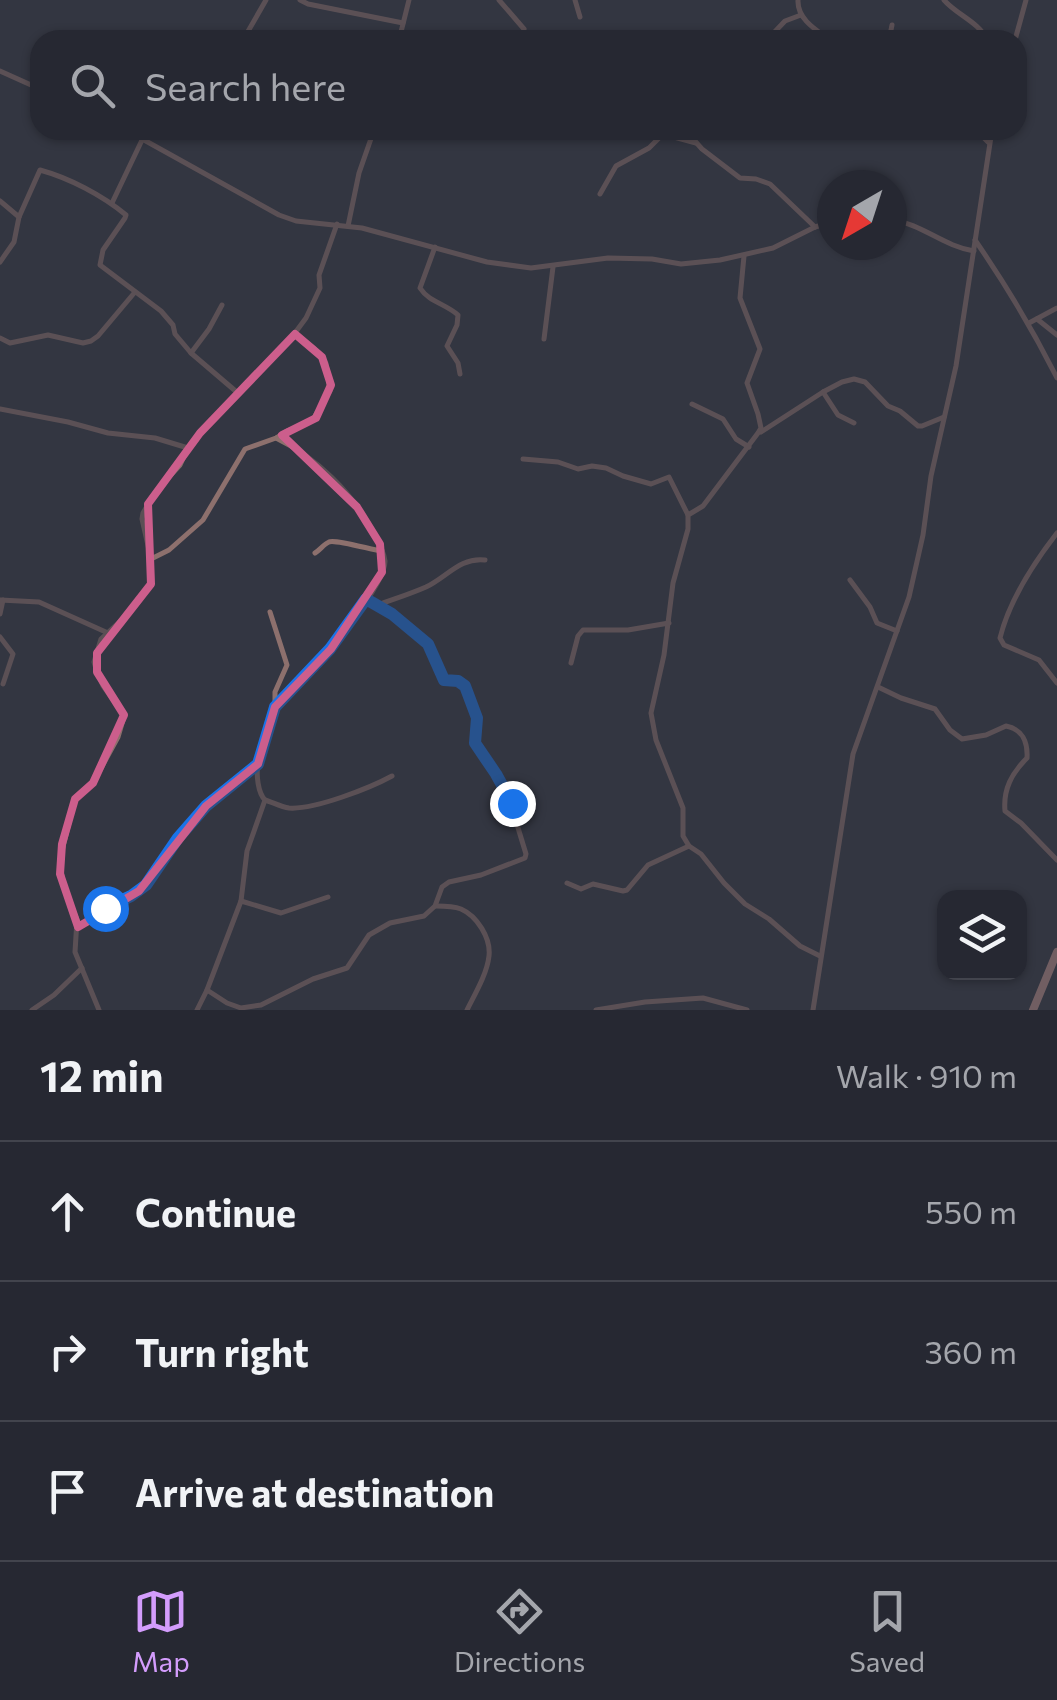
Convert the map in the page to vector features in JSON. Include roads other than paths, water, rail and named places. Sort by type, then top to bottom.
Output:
[{"type":"main road","points":[[1032,1010],[1057,952]]},
{"type":"street","points":[[249,30],[266,0]]},
{"type":"street","points":[[300,0],[404,23]]},
{"type":"street","points":[[402,30],[409,0]]},
{"type":"street","points":[[499,0],[524,29]]},
{"type":"street","points":[[575,0],[580,17]]},
{"type":"street","points":[[798,0],[800,15],[818,30]]},
{"type":"street","points":[[944,0],[981,30]]},
{"type":"street","points":[[1017,30],[1026,0]]},
{"type":"street","points":[[776,30],[800,15]]},
{"type":"street","points":[[891,30],[892,25]]},
{"type":"street","points":[[0,71],[30,84]]},
{"type":"street","points":[[112,203],[142,140]]},
{"type":"street","points":[[146,140],[279,216],[348,226],[508,266],[530,268],[608,258],[681,264],[744,256],[789,241],[815,227],[770,184],[740,178],[696,143],[685,140]]},
{"type":"street","points":[[348,226],[371,140]]},
{"type":"street","points":[[600,194],[616,166],[657,140]]},
{"type":"street","points":[[986,140],[989,143]]},
{"type":"street","points":[[813,1010],[852,754],[897,632],[916,564],[954,377],[990,140]]},
{"type":"street","points":[[0,262],[14,242],[19,217],[40,170],[112,203],[126,218],[102,250],[100,264],[168,319],[191,353],[239,394]]},
{"type":"street","points":[[0,201],[19,217]]},
{"type":"street","points":[[907,222],[947,244],[974,251]]},
{"type":"street","points":[[98,1010],[75,952],[78,928],[63,885],[60,859],[75,799],[93,783],[121,729],[122,712],[103,686],[94,662],[101,639],[151,584],[143,513],[188,448],[306,318],[320,288],[319,275],[337,224]]},
{"type":"street","points":[[975,240],[1029,323],[1057,378]]},
{"type":"street","points":[[436,247],[420,288],[430,300],[458,315],[447,346],[460,374]]},
{"type":"street","points":[[744,256],[740,298],[760,349],[747,383],[760,423],[758,434]]},
{"type":"street","points":[[544,339],[553,266]]},
{"type":"street","points":[[0,338],[10,343],[48,336],[82,343],[91,341],[135,292]]},
{"type":"street","points":[[191,353],[222,305]]},
{"type":"street","points":[[1029,323],[1057,308]]},
{"type":"street","points":[[1037,320],[1057,335]]},
{"type":"street","points":[[150,558],[169,550],[202,520],[245,449],[312,421],[331,385],[326,363],[314,348],[294,334]]},
{"type":"street","points":[[688,516],[703,506],[758,434],[842,382],[861,380],[888,406],[918,426],[944,416]]},
{"type":"street","points":[[823,392],[838,415],[854,423]]},
{"type":"street","points":[[692,404],[723,418],[736,439],[749,447]]},
{"type":"street","points":[[0,409],[108,433],[156,438],[188,448]]},
{"type":"street","points":[[275,707],[330,649],[366,599],[385,559],[368,522],[341,486],[300,450],[276,438]]},
{"type":"street","points":[[522,460],[558,462],[578,469],[598,466],[651,484],[669,477],[688,516],[688,529],[652,701],[652,727],[680,798],[683,836],[745,904],[800,946],[820,956]]},
{"type":"street","points":[[1057,534],[1019,592],[1000,638],[1004,645],[1039,660],[1057,683]]},
{"type":"street","points":[[315,553],[334,540],[382,551]]},
{"type":"street","points":[[378,605],[438,581],[465,560],[486,560]]},
{"type":"street","points":[[850,580],[878,623],[897,632]]},
{"type":"street","points":[[208,990],[242,1008],[262,1005],[313,978],[347,968],[369,935],[390,923],[424,916],[449,882],[522,861],[526,854],[508,794],[475,743],[477,718],[465,686],[444,680],[428,644],[366,599]]},
{"type":"street","points":[[0,614],[1,600],[39,602],[108,633]]},
{"type":"street","points":[[270,612],[287,665],[275,692],[275,707],[258,764],[259,793],[265,800],[289,808],[372,787],[392,776]]},
{"type":"street","points":[[572,663],[583,630],[628,630],[669,623]]},
{"type":"street","points":[[0,636],[13,654],[3,684]]},
{"type":"street","points":[[878,687],[935,709],[962,739],[1006,726],[1016,729],[1026,742],[1027,758],[1016,768],[1007,788],[1005,811],[1057,860]]},
{"type":"street","points":[[78,928],[105,908],[139,891],[206,806],[258,764]]},
{"type":"street","points":[[197,1010],[241,901],[246,851],[265,800]]},
{"type":"street","points":[[566,883],[581,889],[593,884],[623,892],[648,865],[689,846]]},
{"type":"street","points":[[241,901],[280,913],[328,896]]},
{"type":"street","points":[[435,906],[460,908],[470,914],[490,946],[489,961],[468,1010]]},
{"type":"street","points":[[32,1010],[82,968]]},
{"type":"street","points":[[596,1010],[702,998],[747,1010]]}]
